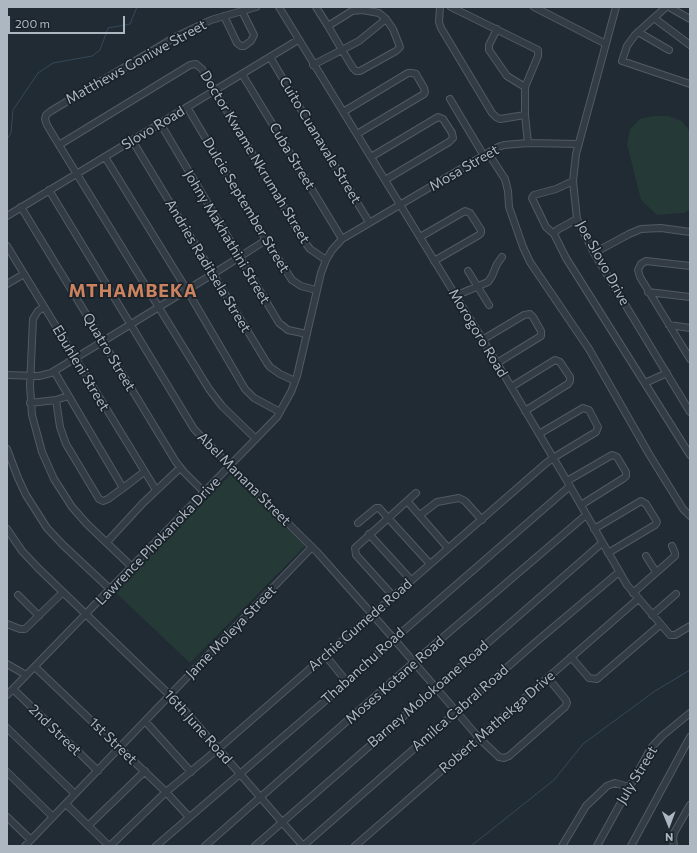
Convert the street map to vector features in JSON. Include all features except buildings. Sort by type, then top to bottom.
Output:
[{"type":"street","name":"Matthews Goniwe Street","points":[[59,145],[45,119],[51,111],[167,42],[234,10],[242,11],[256,7]]},
{"type":"street","name":"Morogoro Road","points":[[279,7],[511,387],[619,572],[633,593],[668,634],[672,636],[690,626]]},
{"type":"street","points":[[316,7],[352,68],[358,72],[399,49],[400,45],[393,29],[386,19],[379,13],[358,10],[348,13],[328,26]]},
{"type":"street","points":[[440,7],[439,22],[441,28],[492,113],[500,119],[525,115]]},
{"type":"street","points":[[451,7],[538,50],[538,56],[525,87],[525,115],[528,143]]},
{"type":"street","points":[[534,7],[606,44]]},
{"type":"street","name":"Joe Slovo Drive","points":[[616,7],[578,144],[573,181],[577,219],[594,253],[690,412]]},
{"type":"street","points":[[690,19],[667,7],[632,38],[627,46],[622,61],[690,84]]},
{"type":"street","points":[[224,16],[237,43],[244,46],[253,40],[254,35],[242,11]]},
{"type":"street","points":[[654,18],[690,45]]},
{"type":"street","points":[[314,65],[363,38],[386,19]]},
{"type":"street","points":[[497,29],[489,45],[489,50],[507,76],[525,87]]},
{"type":"street","points":[[638,32],[669,50]]},
{"type":"street","name":"Slovo Road","points":[[7,216],[298,40]]},
{"type":"street","name":"Cuito Cuanavale Street","points":[[270,57],[369,222]]},
{"type":"street","name":"Doctor Kwame Nkrumah Street","points":[[59,145],[193,64],[199,66],[304,241],[310,248],[326,260]]},
{"type":"street","points":[[343,112],[410,73],[416,74],[424,88],[424,94],[357,134]]},
{"type":"street","name":"Cuba Street","points":[[242,74],[342,238]]},
{"type":"street","points":[[450,99],[486,155],[505,179],[511,214],[530,262],[589,349],[649,454],[683,509],[690,514]]},
{"type":"street","name":"Dulcie September Street","points":[[187,107],[266,240],[292,280],[301,286],[316,290]]},
{"type":"street","points":[[371,157],[438,117],[443,119],[452,133],[453,138],[449,142],[385,180]]},
{"type":"street","name":"Johny Makhathini Street","points":[[160,123],[239,258],[282,326],[288,330],[307,334]]},
{"type":"street","name":"Andries Raditsela Street","points":[[132,140],[267,363],[280,374],[295,381]]},
{"type":"street","name":"Mosa Street","points":[[401,205],[504,146],[528,143],[578,144]]},
{"type":"street","points":[[59,145],[213,396],[256,439]]},
{"type":"street","points":[[106,157],[245,389],[254,398],[280,412]]},
{"type":"street","points":[[573,181],[559,188],[532,196],[544,223],[554,234],[570,265],[690,456]]},
{"type":"street","name":"Abel Manana Street","points":[[49,190],[189,423],[200,436],[312,547],[457,711],[479,738],[499,757],[506,758],[564,709],[566,700],[548,678]]},
{"type":"street","name":"Lawrence Phokanoka Drive","points":[[7,695],[111,590],[274,421],[295,381],[316,290],[326,260],[342,238],[401,205]]},
{"type":"street","name":"Quatro Street","points":[[21,207],[180,468],[204,492]]},
{"type":"street","points":[[420,238],[466,211],[470,213],[481,230],[479,235],[434,261]]},
{"type":"street","points":[[554,234],[557,230],[577,219]]},
{"type":"street","points":[[594,253],[629,234],[646,228],[661,228],[690,232]]},
{"type":"street","points":[[7,375],[45,375],[54,371],[131,325],[266,240]]},
{"type":"street","name":"Ebuhleni Street","points":[[7,246],[156,490]]},
{"type":"street","points":[[455,296],[488,282],[496,264],[502,257]]},
{"type":"street","points":[[690,266],[653,261],[644,262],[640,266],[638,273],[690,360]]},
{"type":"street","points":[[468,271],[489,305]]},
{"type":"street","points":[[7,284],[24,274]]},
{"type":"street","points":[[648,292],[690,297]]},
{"type":"street","points":[[44,307],[38,311],[33,319],[30,376],[30,403],[42,452],[54,479],[72,508],[132,567]]},
{"type":"street","points":[[482,340],[524,315],[530,314],[533,317],[541,331],[540,336],[496,364]]},
{"type":"street","points":[[669,325],[690,328]]},
{"type":"street","points":[[511,387],[556,360],[561,363],[570,377],[568,384],[525,411]]},
{"type":"street","points":[[54,371],[123,488]]},
{"type":"street","points":[[645,383],[667,373]]},
{"type":"street","points":[[30,403],[56,400],[68,396]]},
{"type":"street","points":[[56,400],[60,427],[66,444],[97,496],[101,500],[106,500],[144,472]]},
{"type":"street","name":"Archie Gumede Road","points":[[109,846],[166,792],[218,749],[553,458],[598,430],[598,424],[590,411],[585,408],[580,409],[539,434]]},
{"type":"street","points":[[7,449],[26,495],[48,528],[63,545],[111,590]]},
{"type":"street","name":"Thabanchu Road","points":[[156,846],[347,682],[569,484],[612,455],[617,456],[626,472],[624,478],[581,505]]},
{"type":"street","points":[[107,542],[156,490],[180,468]]},
{"type":"street","points":[[393,596],[356,555],[355,548],[416,493]]},
{"type":"street","points":[[420,515],[437,502],[459,498],[464,500],[482,520]]},
{"type":"street","points":[[407,501],[448,548]]},
{"type":"street","points":[[594,529],[641,501],[646,504],[657,521],[655,525],[608,553]]},
{"type":"street","points":[[358,523],[378,508],[389,518],[430,564]]},
{"type":"street","name":"Moses Kotane Road","points":[[205,846],[414,662],[586,515]]},
{"type":"street","name":"16th June Road","points":[[7,529],[27,556],[62,593],[170,695],[303,846]]},
{"type":"street","points":[[369,534],[411,580]]},
{"type":"street","name":"Barney Molokoane Road","points":[[255,846],[602,543]]},
{"type":"street","points":[[633,593],[675,556],[672,546]]},
{"type":"street","name":"Jame Moleya Street","points":[[25,846],[312,547]]},
{"type":"street","points":[[646,556],[656,572]]},
{"type":"street","name":"Amilca Cabral Road","points":[[303,846],[536,642],[619,572]]},
{"type":"street","points":[[7,624],[20,629],[25,629],[62,593]]},
{"type":"street","points":[[652,614],[676,594]]},
{"type":"street","points":[[18,595],[39,616]]},
{"type":"street","name":"Robert Mathekga Drive","points":[[355,846],[638,599]]},
{"type":"street","points":[[571,657],[589,678],[596,679],[660,625]]},
{"type":"street","points":[[325,655],[347,682]]},
{"type":"street","points":[[7,664],[26,675]]},
{"type":"street","name":"1st Street","points":[[35,667],[145,771],[189,817]]},
{"type":"street","name":"2nd Street","points":[[13,689],[98,771]]},
{"type":"street","name":"July Street","points":[[597,846],[645,758],[654,745],[690,713]]},
{"type":"street","points":[[146,721],[191,772]]},
{"type":"street","points":[[7,728],[75,794]]},
{"type":"street","points":[[631,846],[690,737]]},
{"type":"street","points":[[89,825],[145,771]]},
{"type":"street","points":[[7,772],[53,817]]},
{"type":"street","points":[[562,846],[586,806],[607,786],[615,782],[629,787]]},
{"type":"street","points":[[66,804],[109,846]]},
{"type":"street","points":[[674,846],[674,836],[687,816],[690,805]]},
{"type":"street","points":[[7,817],[31,840]]},
{"type":"green space","points":[[653,116],[668,116],[682,121],[690,132],[690,209],[684,213],[657,215],[641,200],[627,144],[630,129],[640,119]]},
{"type":"green space","points":[[232,473],[305,546],[190,663],[115,592]]},
{"type":"waterway","points":[[7,139],[11,133],[13,110],[38,73],[53,63],[92,56],[100,50],[108,28],[130,24],[137,7]]},
{"type":"waterway","points":[[471,846],[554,780],[583,744],[655,691],[690,670]]},
{"type":"district","name":"MTHAMBEKA","points":[[133,291]]}]
